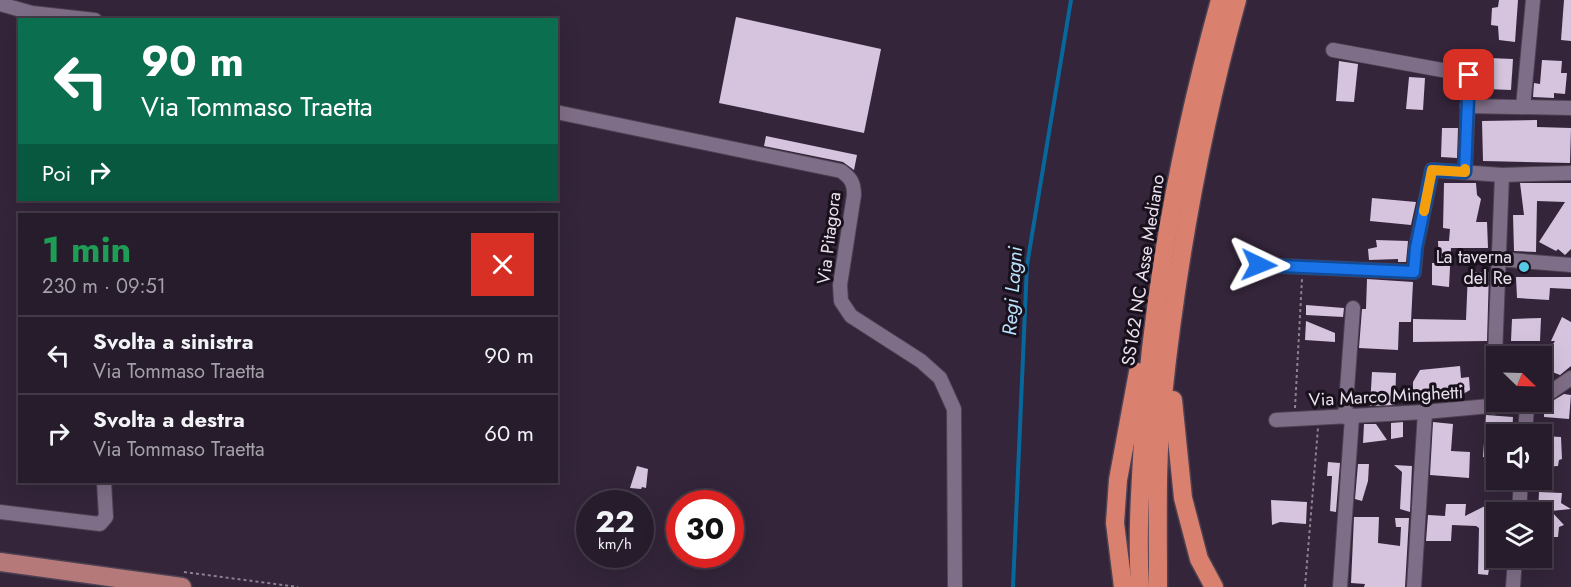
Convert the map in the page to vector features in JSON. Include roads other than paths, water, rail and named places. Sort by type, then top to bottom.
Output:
[{"type":"highway","name":"SS162 NC Asse Mediano","points":[[1140,587],[1137,538],[1146,398],[1158,289],[1180,171],[1220,0]]},
{"type":"highway","name":"SS162 NC Asse Mediano","points":[[1158,587],[1163,399],[1177,285],[1194,175],[1237,0]]},
{"type":"highway","points":[[1177,285],[1172,408],[1183,498],[1199,559],[1214,587]]},
{"type":"highway","points":[[1123,587],[1115,523],[1118,480],[1140,361],[1158,289]]},
{"type":"main road","points":[[0,562],[182,587]]},
{"type":"street","points":[[1523,106],[1533,0]]},
{"type":"street","points":[[0,4],[32,13],[77,18]]},
{"type":"street","points":[[1332,50],[1469,75],[1465,172]]},
{"type":"street","points":[[1467,106],[1571,108]]},
{"type":"street","name":"Via Pitagora","points":[[558,112],[841,171],[850,177],[854,186],[854,195],[840,285],[841,301],[851,316],[921,361],[940,378],[954,409],[954,587]]},
{"type":"street","points":[[1259,265],[1414,272],[1416,248],[1432,170],[1502,175],[1571,173]]},
{"type":"street","points":[[1495,346],[1502,175]]},
{"type":"street","points":[[1497,260],[1571,265]]},
{"type":"street","points":[[1340,587],[1353,308]]},
{"type":"street","points":[[1552,391],[1571,378]]},
{"type":"street","name":"Via Marco Minghetti","points":[[1276,420],[1486,408]]},
{"type":"street","points":[[1414,587],[1425,412]]},
{"type":"street","points":[[0,512],[100,524],[106,517],[104,483]]},
{"type":"street","points":[[1513,587],[1514,568]]},
{"type":"waterway","name":"Regi Lagni","points":[[1013,587],[1027,265],[1071,0]]},
{"type":"place","name":"La taverna del Re","points":[[1524,267]]}]
